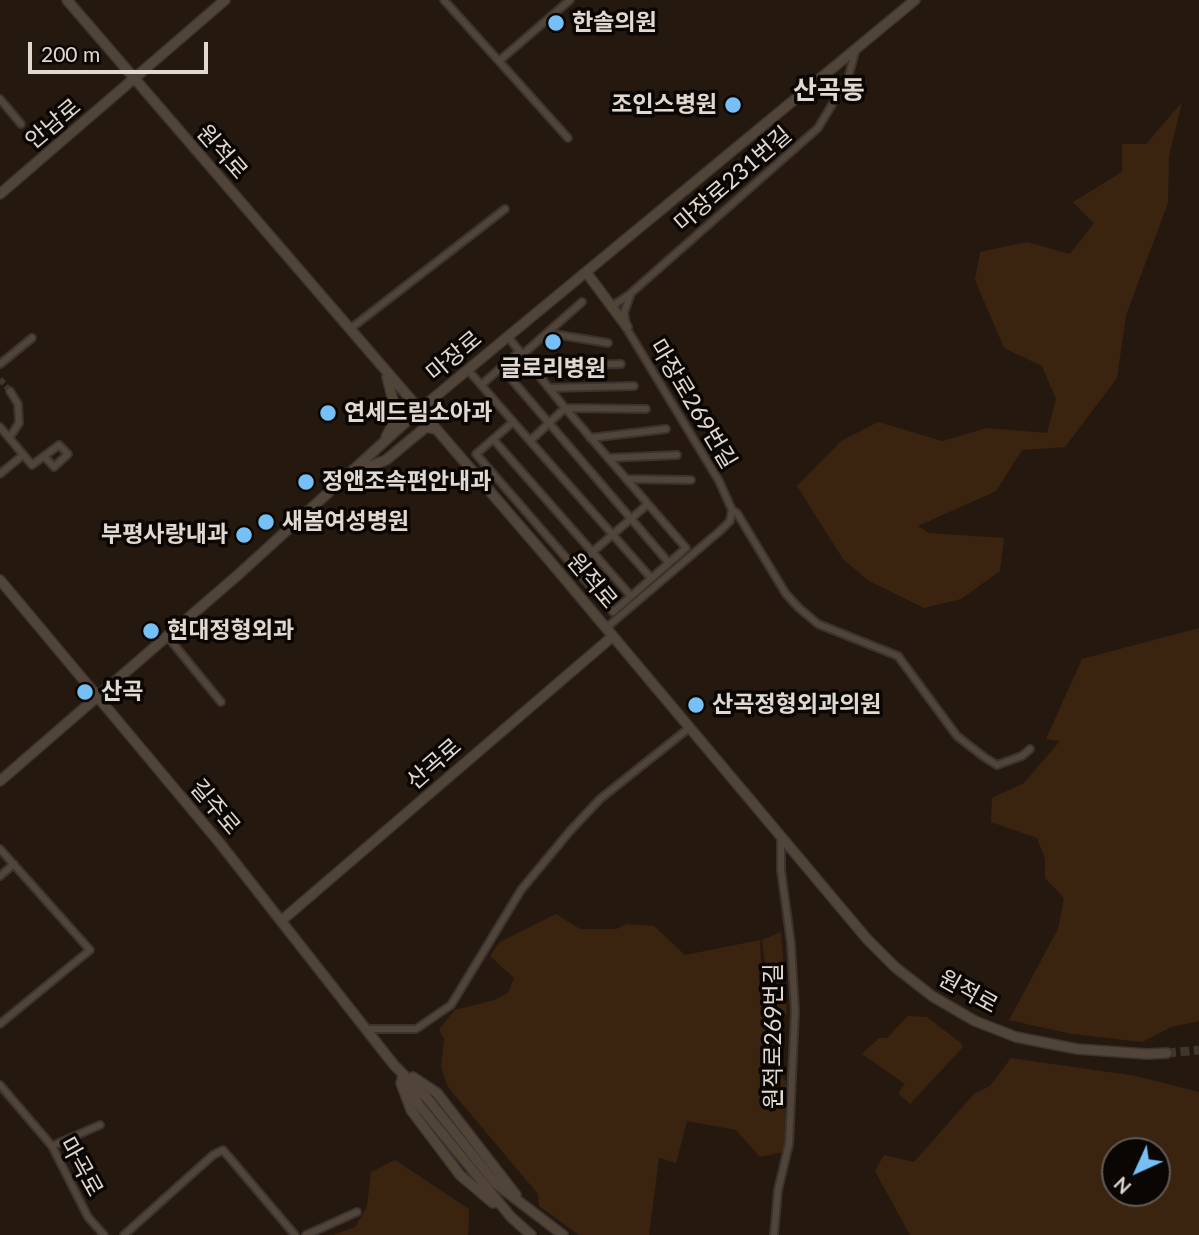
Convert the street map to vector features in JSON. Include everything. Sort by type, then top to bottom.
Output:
[{"type":"main road","name":"원적로","points":[[67,0],[613,636],[867,939],[895,967],[932,996],[975,1021],[1016,1037],[1077,1049],[1167,1053]]},
{"type":"main road","name":"안남로","points":[[0,194],[225,0]]},
{"type":"main road","name":"마장로","points":[[0,780],[167,636],[419,410],[915,0]]},
{"type":"main road","points":[[586,272],[627,327]]},
{"type":"main road","points":[[381,445],[393,424],[395,408],[386,372]]},
{"type":"main road","points":[[350,474],[386,460],[426,427],[436,430]]},
{"type":"main road","name":"길주로","points":[[0,580],[281,921],[394,1065]]},
{"type":"main road","name":"산곡로","points":[[281,921],[613,636]]},
{"type":"main road","points":[[394,1065],[437,1093],[525,1208],[563,1235]]},
{"type":"main road","points":[[394,1065],[411,1110],[460,1175],[531,1235]]},
{"type":"street","points":[[444,0],[568,138]]},
{"type":"street","points":[[499,61],[570,0]]},
{"type":"street","name":"마장로231번길","points":[[612,306],[631,293],[818,128],[848,79],[857,47]]},
{"type":"street","points":[[0,99],[21,124]]},
{"type":"street","points":[[350,329],[505,209]]},
{"type":"street","points":[[627,327],[624,313],[631,293]]},
{"type":"street","points":[[481,385],[547,334],[582,302]]},
{"type":"street","name":"마장로269번길","points":[[627,327],[730,499],[732,510]]},
{"type":"street","points":[[547,334],[608,342]]},
{"type":"street","points":[[508,337],[590,438],[686,548],[613,612],[477,454],[513,422]]},
{"type":"street","points":[[0,364],[32,338]]},
{"type":"street","points":[[531,366],[621,364]]},
{"type":"street","points":[[501,367],[669,563]]},
{"type":"street","points":[[468,370],[651,578]]},
{"type":"street","points":[[549,388],[634,386]]},
{"type":"street","points":[[10,391],[18,404],[19,423],[10,437]]},
{"type":"street","points":[[530,441],[565,408],[646,409]]},
{"type":"street","points":[[0,427],[32,465],[45,457]]},
{"type":"street","points":[[590,438],[666,429]]},
{"type":"street","points":[[493,439],[631,596]]},
{"type":"street","points":[[0,474],[23,455]]},
{"type":"street","points":[[608,458],[677,455]]},
{"type":"street","points":[[626,479],[691,480]]},
{"type":"street","points":[[575,567],[648,505]]},
{"type":"street","points":[[606,628],[721,530],[730,521],[732,510],[737,513],[786,594],[799,608],[818,624],[898,656],[957,736],[997,765],[1022,756],[1030,749]]},
{"type":"street","points":[[167,636],[221,702]]},
{"type":"street","points":[[366,1029],[416,1029],[451,1005],[521,890],[600,799],[690,728]]},
{"type":"street","name":"원적로269번길","points":[[774,1235],[778,1190],[789,1144],[794,1011],[791,944],[781,870],[781,837]]},
{"type":"street","points":[[0,849],[90,950],[0,1024]]},
{"type":"street","points":[[0,876],[14,864]]},
{"type":"street","name":"마곡로","points":[[0,1085],[52,1146],[88,1217],[104,1235]]},
{"type":"street","points":[[52,1146],[100,1125]]},
{"type":"street","points":[[124,1235],[213,1155],[223,1150],[295,1235]]},
{"type":"street","points":[[306,1235],[357,1212]]},
{"type":"shaded area","points":[[1182,102],[1169,156],[1168,203],[1126,315],[1117,378],[1065,447],[1022,450],[996,491],[918,526],[929,533],[1004,538],[1000,571],[961,599],[924,608],[869,581],[843,559],[797,486],[841,441],[878,422],[942,441],[987,428],[1047,433],[1056,399],[1042,366],[1004,348],[975,280],[980,252],[1027,242],[1070,254],[1094,223],[1073,202],[1122,172],[1122,144],[1146,144]]},
{"type":"shaded area","points":[[1199,628],[1199,1021],[1171,1027],[1142,1042],[1072,1034],[1009,1020],[1058,929],[1064,898],[1045,878],[1045,859],[1037,838],[991,822],[992,798],[1024,783],[1060,741],[1046,739],[1082,659]]},
{"type":"shaded area","points":[[556,914],[580,929],[616,929],[627,924],[654,926],[685,955],[760,940],[763,1003],[774,1028],[772,1067],[786,1081],[784,1152],[760,1157],[736,1130],[687,1121],[676,1163],[659,1158],[649,1235],[579,1235],[539,1206],[538,1194],[448,1087],[441,1067],[444,1039],[439,1029],[455,1010],[494,1000],[508,993],[514,978],[490,956],[500,942]]},
{"type":"shaded area","points":[[781,932],[787,1014],[772,1017],[762,940]]},
{"type":"shaded area","points":[[908,1016],[927,1017],[962,1044],[962,1048],[910,1104],[898,1093],[905,1084],[862,1054],[879,1038],[887,1038]]},
{"type":"shaded area","points":[[1011,1058],[1136,1076],[1199,1092],[1199,1235],[910,1235],[875,1171],[884,1155],[914,1162],[974,1094],[990,1086]]},
{"type":"shaded area","points":[[395,1160],[469,1209],[468,1235],[333,1235],[355,1227],[367,1207],[371,1172]]},
{"type":"tunnel","points":[[0,379],[10,391]]},
{"type":"tunnel","points":[[1167,1053],[1199,1050]]},
{"type":"place","name":"한솔의원","points":[[556,23]]},
{"type":"place","name":"조인스병원","points":[[733,105]]},
{"type":"place","name":"글로리병원","points":[[553,342]]},
{"type":"place","name":"연세드림소아과","points":[[328,413]]},
{"type":"place","name":"정앤조속편안내과","points":[[306,482]]},
{"type":"place","name":"새봄여성병원","points":[[266,522]]},
{"type":"place","name":"부평사랑내과","points":[[244,535]]},
{"type":"place","name":"현대정형외과","points":[[151,631]]},
{"type":"place","name":"산곡","points":[[85,692]]},
{"type":"place","name":"산곡정형외과의원","points":[[696,705]]},
{"type":"district","name":"산곡동","points":[[829,91]]}]
